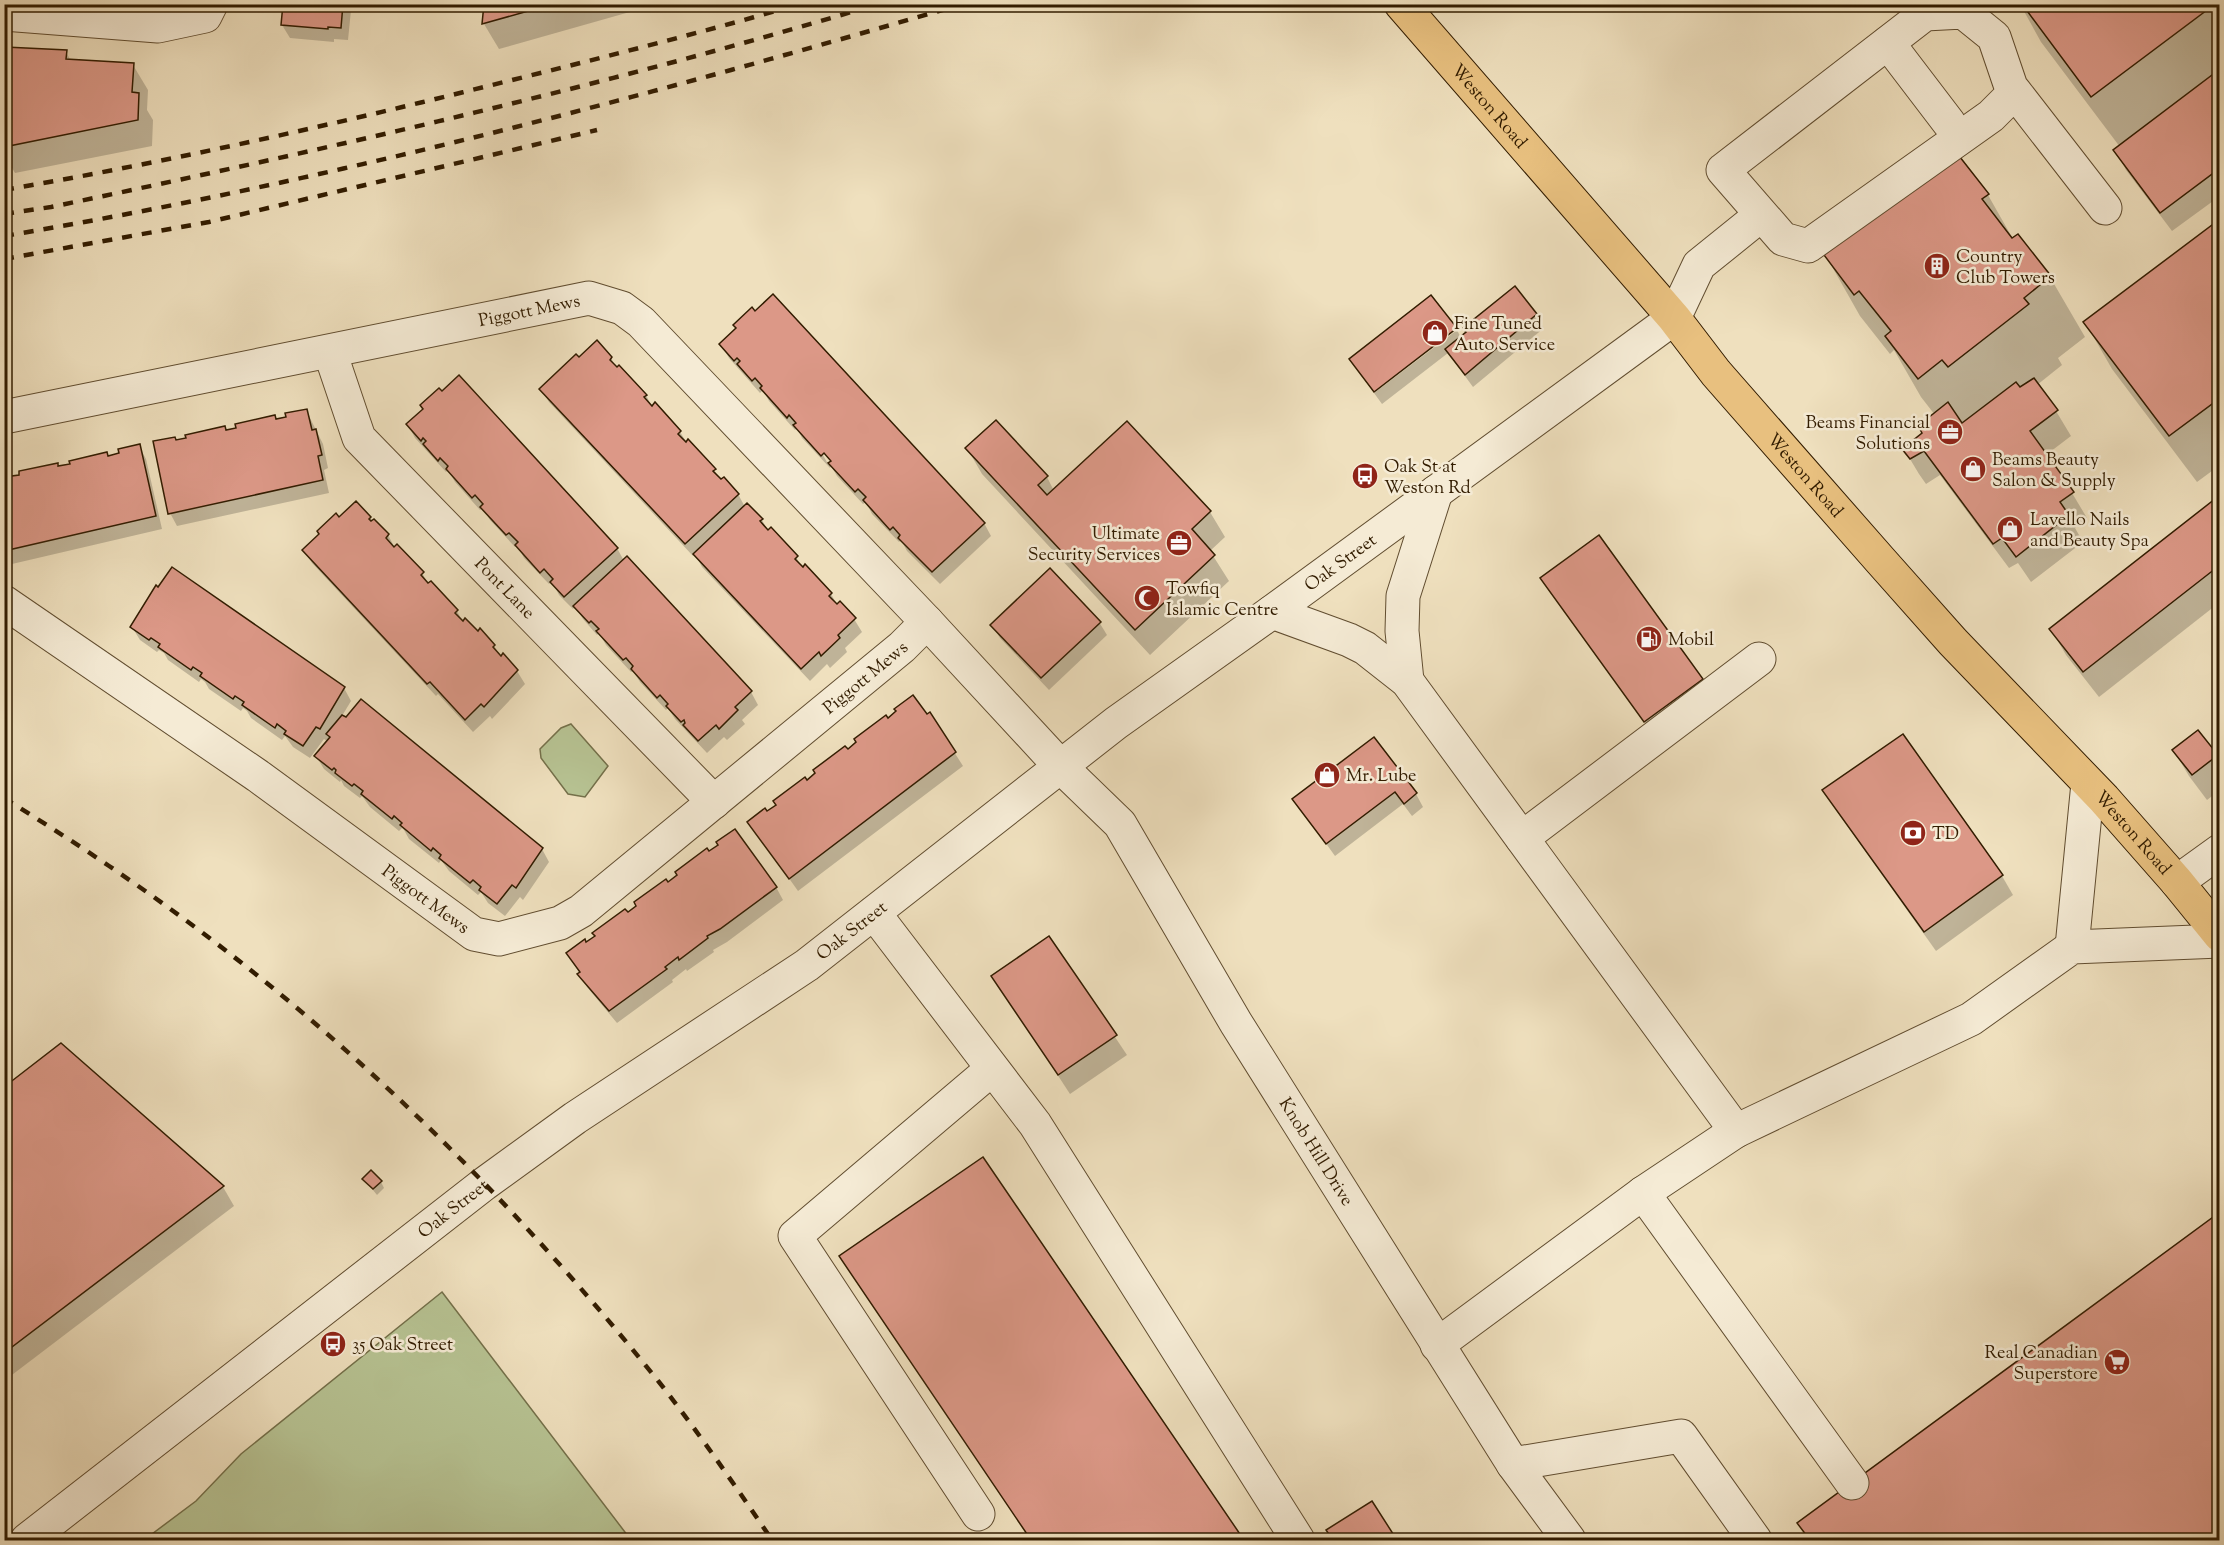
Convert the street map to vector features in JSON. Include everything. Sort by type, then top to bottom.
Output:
[{"type":"main road","name":"Weston Road","points":[[1401,4],[1674,318],[1716,373],[1953,642],[2088,783],[2177,882],[2220,935]]},
{"type":"street","points":[[4,14],[158,26],[208,10]]},
{"type":"street","points":[[2015,92],[1991,116],[1808,246],[1783,239],[1723,170],[1925,14],[1963,12],[1994,37],[2011,87],[2015,92],[2105,208]]},
{"type":"street","points":[[1888,43],[1949,123]]},
{"type":"street","points":[[1674,318],[1699,265],[1761,215]]},
{"type":"street","name":"Piggott Mews","points":[[4,417],[589,298],[622,308],[641,322],[927,622],[1061,767]]},
{"type":"street","name":"Oak Street","points":[[27,1540],[484,1184],[575,1118],[807,966],[1116,723],[1272,612],[1674,318]]},
{"type":"street","name":"Pont Lane","points":[[330,352],[359,438],[714,802]]},
{"type":"street","points":[[1407,681],[1402,631],[1403,596],[1436,492]]},
{"type":"street","name":"Piggott Mews","points":[[4,602],[258,776],[474,934],[499,939],[560,923],[581,911],[902,647],[927,622]]},
{"type":"street","points":[[1272,612],[1365,648],[1407,681],[1736,1131]]},
{"type":"street","points":[[1522,838],[1759,659]]},
{"type":"street","name":"Knob Hill Drive","points":[[1061,767],[1120,824],[1236,1023],[1437,1345],[1513,1464],[1569,1540]]},
{"type":"street","points":[[2072,947],[2088,783]]},
{"type":"street","points":[[2177,882],[2220,851]]},
{"type":"street","points":[[874,913],[1035,1124],[1298,1540]]},
{"type":"street","points":[[1437,1345],[1642,1193],[1736,1131],[1971,1019],[2072,947],[2220,941]]},
{"type":"street","points":[[978,1514],[795,1236],[992,1068]]},
{"type":"street","points":[[1642,1193],[1852,1483]]},
{"type":"street","points":[[1513,1464],[1681,1436],[1755,1540]]},
{"type":"green space","points":[[571,724],[608,766],[585,797],[568,794],[541,758],[540,749],[561,728]]},
{"type":"green space","points":[[442,1292],[631,1540],[144,1540],[196,1501],[241,1454]]},
{"type":"building","points":[[283,4],[343,4],[341,28],[281,25]]},
{"type":"building","points":[[484,4],[553,4],[482,24]]},
{"type":"building","points":[[2022,4],[2215,4],[2091,97]]},
{"type":"building","points":[[5,47],[67,50],[66,59],[134,63],[132,92],[139,93],[138,120],[4,147]]},
{"type":"building","points":[[2220,69],[2220,168],[2160,213],[2113,150]]},
{"type":"building","name":"Country Club Towers","points":[[1956,152],[1989,194],[1982,199],[2012,238],[2018,234],[2051,276],[2024,298],[2029,304],[1948,367],[1942,360],[1918,379],[1885,336],[1891,331],[1859,291],[1854,295],[1824,255]]},
{"type":"building","points":[[2220,219],[2220,398],[2169,436],[2083,322]]},
{"type":"building","points":[[1515,286],[1537,314],[1465,375],[1445,349],[1466,332],[1463,328]]},
{"type":"building","points":[[773,294],[985,523],[932,572],[898,538],[900,535],[893,527],[890,530],[863,500],[866,497],[858,489],[855,492],[828,463],[831,461],[824,453],[821,456],[793,425],[796,423],[789,415],[787,418],[760,388],[762,386],[755,378],[752,381],[737,364],[740,361],[737,358],[734,361],[719,344],[736,328],[733,325],[752,307],[755,311]]},
{"type":"building","points":[[1431,295],[1457,328],[1374,392],[1349,359]]},
{"type":"building","points":[[597,340],[612,357],[610,360],[617,367],[619,365],[647,395],[644,397],[652,406],[655,402],[681,431],[678,434],[686,442],[688,439],[716,469],[713,471],[721,479],[724,477],[739,494],[685,544],[539,389],[576,354],[579,357]]},
{"type":"building","points":[[459,375],[618,548],[564,597],[550,582],[553,579],[544,569],[540,573],[515,545],[518,542],[509,533],[506,535],[480,507],[483,504],[475,495],[472,498],[446,469],[448,466],[440,458],[438,461],[423,444],[426,441],[423,438],[421,441],[406,424],[423,409],[420,405],[439,388],[442,391]]},
{"type":"building","points":[[2034,378],[2058,410],[2030,431],[2074,492],[2060,502],[2069,515],[2016,557],[2002,538],[1993,544],[1924,451],[1910,459],[1902,449],[1922,433],[1918,426],[1948,402],[1962,423],[2016,382],[2020,387]]},
{"type":"building","points":[[307,409],[312,430],[316,429],[322,455],[318,456],[323,480],[168,514],[153,441],[175,437],[176,440],[186,438],[185,435],[225,426],[226,430],[236,428],[235,424],[275,415],[276,419],[286,417],[285,413]]},
{"type":"building","points":[[996,420],[1048,476],[1038,485],[1047,495],[1127,421],[1211,511],[1192,529],[1215,555],[1135,630],[965,448]]},
{"type":"building","points":[[140,444],[156,516],[4,551],[4,477],[19,475],[19,471],[58,463],[58,466],[70,464],[69,461],[107,452],[108,456],[119,453],[118,449]]},
{"type":"building","points":[[2220,495],[2220,565],[2083,672],[2049,629]]},
{"type":"building","points":[[356,501],[371,517],[369,519],[371,521],[374,519],[389,534],[386,538],[394,547],[397,544],[424,572],[421,575],[428,583],[431,581],[458,610],[455,613],[463,621],[465,618],[478,631],[480,628],[495,645],[493,647],[501,656],[503,653],[518,670],[484,707],[481,704],[465,720],[430,682],[427,684],[302,550],[319,534],[317,531],[336,513],[339,517]]},
{"type":"building","points":[[747,503],[763,519],[760,521],[768,530],[771,527],[798,556],[795,559],[803,567],[805,564],[832,593],[829,596],[837,604],[840,601],[856,618],[821,656],[819,652],[801,669],[693,554]]},
{"type":"building","points":[[1599,535],[1703,679],[1644,722],[1540,578]]},
{"type":"building","points":[[627,556],[752,691],[735,707],[738,710],[719,729],[716,725],[698,741],[683,725],[684,720],[681,722],[666,706],[668,704],[660,695],[657,698],[631,669],[633,666],[626,658],[623,660],[596,631],[599,629],[591,621],[589,623],[573,606]]},
{"type":"building","points":[[172,567],[345,687],[320,729],[316,727],[303,746],[284,734],[286,731],[277,724],[275,728],[242,705],[244,702],[235,696],[233,699],[200,676],[202,673],[193,667],[191,670],[158,647],[160,644],[151,638],[149,640],[130,627],[156,585],[158,587]]},
{"type":"building","points":[[1050,568],[1101,622],[1041,678],[990,625]]},
{"type":"building","points":[[913,695],[927,714],[930,712],[956,752],[789,879],[747,822],[765,808],[767,811],[776,805],[773,801],[805,777],[807,780],[815,773],[813,770],[845,746],[848,749],[856,742],[854,739],[886,715],[888,718],[896,711],[894,709]]},
{"type":"building","points":[[361,699],[543,848],[516,888],[512,885],[497,904],[479,890],[481,887],[473,880],[470,883],[439,858],[441,855],[433,848],[431,851],[400,825],[402,823],[394,816],[392,819],[361,794],[363,791],[354,784],[352,786],[335,773],[334,768],[332,770],[314,756],[330,737],[326,734],[342,715],[346,717]]},
{"type":"building","points":[[2198,730],[2218,755],[2192,775],[2172,750]]},
{"type":"building","name":"TD","points":[[1903,734],[2003,875],[1924,932],[1822,790]]},
{"type":"building","points":[[1374,737],[1417,793],[1404,804],[1395,792],[1326,844],[1292,799]]},
{"type":"building","points":[[735,829],[777,887],[707,936],[708,938],[679,960],[678,957],[665,967],[667,969],[609,1011],[577,974],[580,972],[566,953],[585,939],[586,942],[595,936],[592,933],[625,909],[628,912],[636,906],[634,902],[666,879],[668,882],[677,875],[675,872],[707,848],[709,851],[718,845],[716,842]]},
{"type":"building","points":[[1049,936],[1117,1035],[1058,1075],[991,976]]},
{"type":"building","points":[[61,1043],[224,1186],[4,1353],[4,1087]]},
{"type":"building","points":[[983,1157],[1244,1540],[1031,1540],[839,1256]]},
{"type":"building","points":[[371,1170],[382,1181],[373,1189],[362,1179]]},
{"type":"building","name":"Real Canadian Superstore","points":[[2220,1212],[2220,1540],[1810,1540],[1797,1523]]},
{"type":"building","points":[[1372,1501],[1397,1540],[1333,1540],[1326,1530]]},
{"type":"railway","points":[[4,190],[247,143],[368,115],[723,26],[800,4]]},
{"type":"railway","points":[[4,214],[51,207],[363,139],[570,89],[878,4]]},
{"type":"railway","points":[[4,236],[247,190],[487,134],[606,104],[963,4]]},
{"type":"railway","points":[[4,259],[209,222],[597,130]]},
{"type":"railway","points":[[4,798],[140,887],[250,969],[314,1022],[436,1135],[495,1194],[606,1318],[659,1382],[772,1540]]},
{"type":"place","name":"Country Club Towers","points":[[1937,266]]},
{"type":"place","name":"Fine Tuned Auto Service","points":[[1435,333]]},
{"type":"place","name":"Beams Financial Solutions","points":[[1950,432]]},
{"type":"place","name":"Beams Beauty Salon & Supply","points":[[1973,469]]},
{"type":"place","name":"Oak St at Weston Rd","points":[[1365,476]]},
{"type":"place","name":"Lavello Nails and Beauty Spa","points":[[2010,529]]},
{"type":"place","name":"Ultimate Security Services","points":[[1179,543]]},
{"type":"place","name":"Towfiq Islamic Centre","points":[[1147,598]]},
{"type":"place","name":"Mobil","points":[[1649,639]]},
{"type":"place","name":"Mr. Lube","points":[[1327,775]]},
{"type":"place","name":"TD","points":[[1913,833]]},
{"type":"place","name":"35 Oak Street","points":[[333,1344]]},
{"type":"place","name":"Real Canadian Superstore","points":[[2117,1362]]}]
